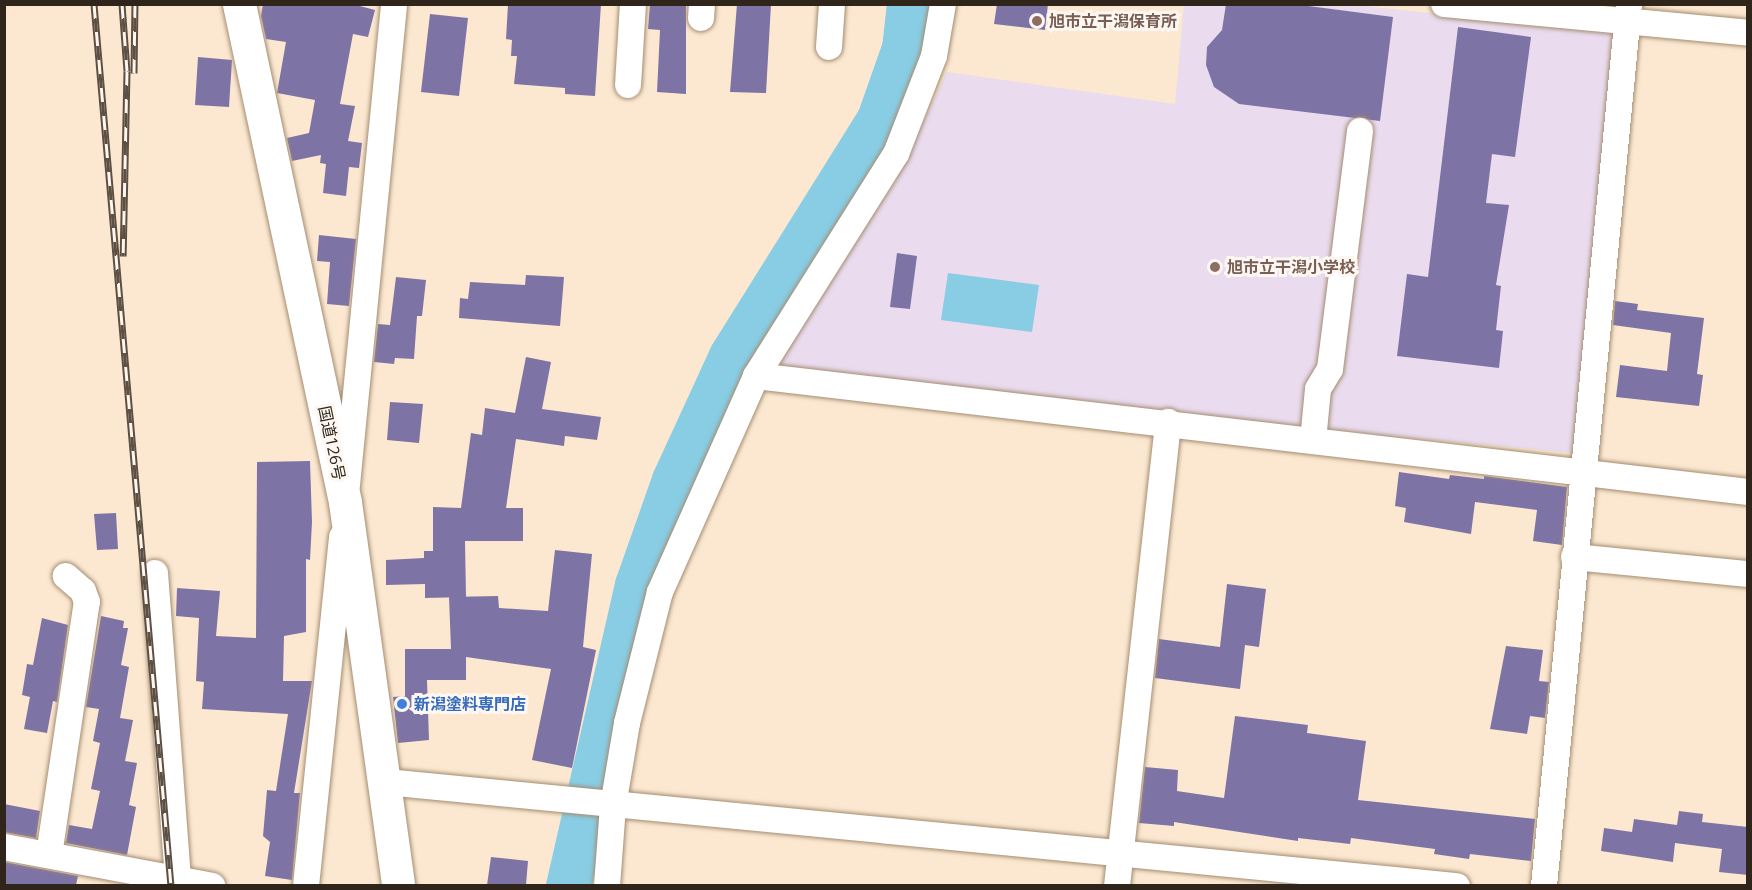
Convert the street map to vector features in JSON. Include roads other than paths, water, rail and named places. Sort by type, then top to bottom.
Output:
[{"type":"highway","name":"国道126号","points":[[239,4],[345,502],[386,782],[398,885]]},
{"type":"street","points":[[306,885],[394,4]]},
{"type":"street","points":[[627,85],[633,4]]},
{"type":"street","points":[[829,46],[832,4]]},
{"type":"street","points":[[607,885],[613,806],[627,723],[660,592],[756,376],[896,154],[934,56],[943,4]]},
{"type":"street","points":[[1444,4],[1628,13],[1748,33]]},
{"type":"street","points":[[1544,885],[1628,13]]},
{"type":"street","points":[[1313,441],[1318,389],[1330,369],[1360,131]]},
{"type":"street","points":[[756,376],[1748,492]]},
{"type":"street","points":[[1118,885],[1167,423]]},
{"type":"street","points":[[1574,557],[1748,574]]},
{"type":"street","points":[[155,573],[178,879]]},
{"type":"street","points":[[49,855],[87,602],[83,591],[66,576]]},
{"type":"street","points":[[386,782],[613,806],[1457,885]]},
{"type":"street","points":[[4,847],[212,885]]},
{"type":"water","points":[[948,273],[1039,285],[1032,332],[941,320]]},
{"type":"waterway","points":[[568,886],[637,585],[674,480],[731,356],[879,119],[904,48],[909,4]]},
{"type":"railway","points":[[94,4],[171,886]]},
{"type":"railway","points":[[122,4],[127,71],[123,256]]},
{"type":"railway","points":[[134,73],[135,4]]},
{"type":"place","name":"旭市立干潟保育所","points":[[1037,21]]},
{"type":"place","name":"旭市立干潟小学校","points":[[1215,267]]},
{"type":"place","name":"新潟塗料専門店","points":[[402,704]]}]
